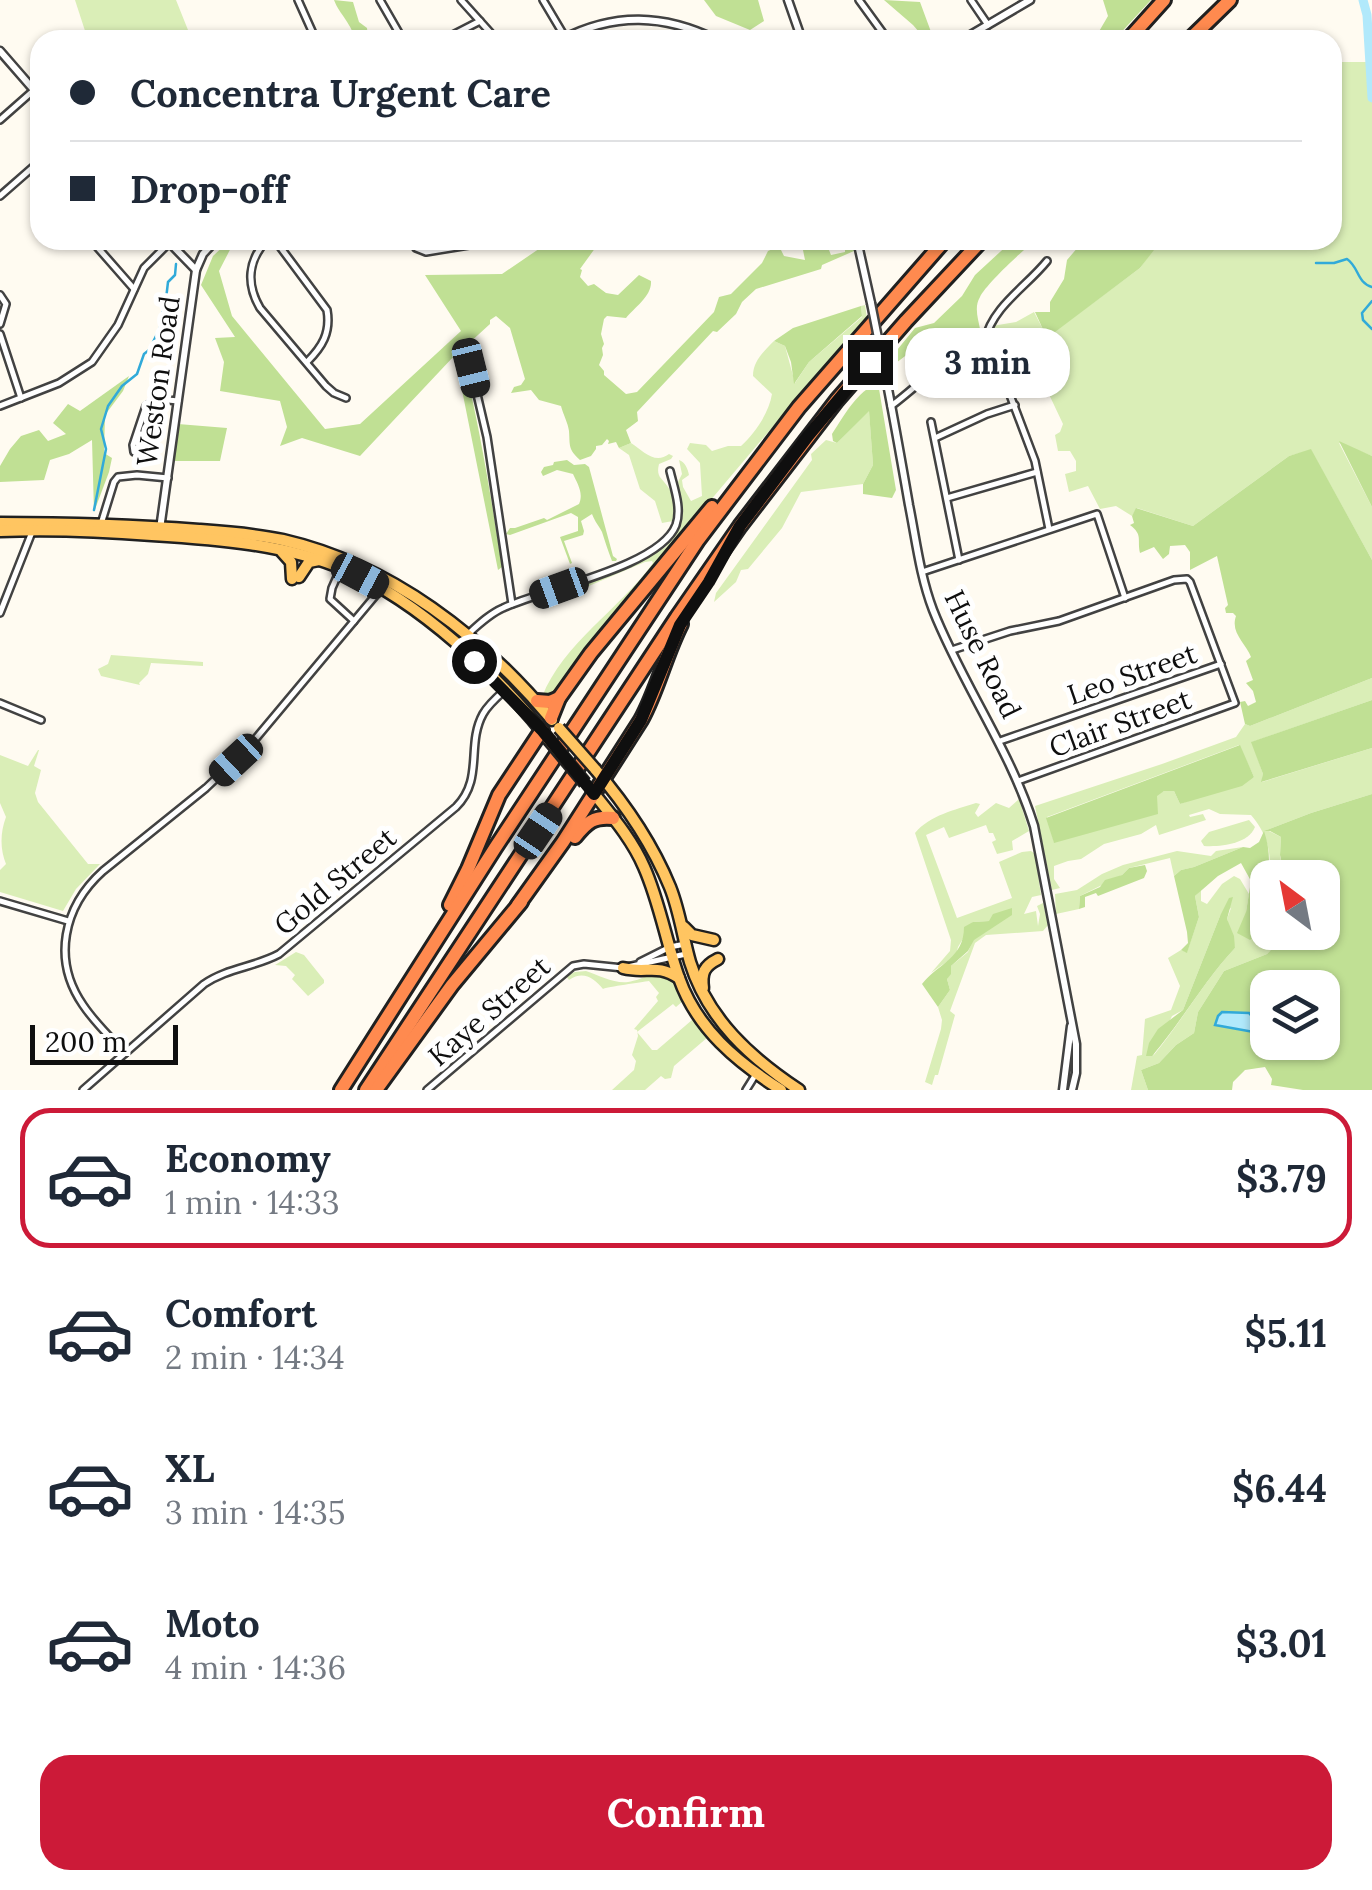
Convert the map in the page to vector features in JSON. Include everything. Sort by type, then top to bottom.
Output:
[{"type":"highway","points":[[1137,30],[1164,0]]},
{"type":"highway","points":[[1200,30],[1232,0]]},
{"type":"highway","points":[[555,723],[559,698],[592,653],[734,480],[936,250]]},
{"type":"highway","points":[[366,1090],[740,526],[837,400],[973,250]]},
{"type":"highway","points":[[340,1090],[672,578],[799,407]]},
{"type":"highway","points":[[518,905],[589,788],[649,706],[680,625],[740,526]]},
{"type":"highway","points":[[537,702],[559,698]]},
{"type":"highway","points":[[340,1090],[355,1059],[454,899],[494,805],[546,735]]},
{"type":"highway","points":[[376,1090],[452,986],[586,823],[601,816],[613,818]]},
{"type":"main road","points":[[0,523],[220,531],[284,540],[339,557],[434,609],[537,702],[635,819],[672,891],[704,994],[741,1045],[799,1090]]},
{"type":"main road","points":[[0,531],[100,524],[160,531],[320,560],[383,583],[505,690],[628,837],[645,869],[679,978],[707,1028],[733,1056],[781,1090]]},
{"type":"main road","points":[[277,550],[290,558],[296,578],[309,562],[320,560]]},
{"type":"main road","points":[[546,735],[555,723]]},
{"type":"main road","points":[[680,921],[690,934],[714,940]]},
{"type":"main road","points":[[704,994],[703,971],[718,959]]},
{"type":"main road","points":[[623,968],[659,968],[679,978]]},
{"type":"street","points":[[298,0],[312,30]]},
{"type":"street","points":[[380,0],[398,30]]},
{"type":"street","points":[[461,0],[488,30]]},
{"type":"street","points":[[544,0],[559,30]]},
{"type":"street","points":[[788,0],[798,30]]},
{"type":"street","points":[[859,0],[881,30]]},
{"type":"street","points":[[971,0],[988,25]]},
{"type":"street","points":[[979,30],[1030,0]]},
{"type":"street","points":[[580,30],[603,22],[648,20],[682,24],[695,30]]},
{"type":"street","points":[[462,30],[480,21]]},
{"type":"street","points":[[0,51],[30,85]]},
{"type":"street","points":[[0,120],[30,98]]},
{"type":"street","points":[[0,196],[30,170]]},
{"type":"street","points":[[100,250],[134,289]]},
{"type":"street","points":[[0,406],[59,383],[92,362],[118,325],[144,268],[161,250]]},
{"type":"street","points":[[176,250],[196,270]]},
{"type":"street","name":"Weston Road","points":[[160,531],[196,270],[207,250]]},
{"type":"street","points":[[259,250],[250,282],[260,308],[334,393],[346,398]]},
{"type":"street","points":[[282,250],[326,310],[324,343],[306,363]]},
{"type":"street","name":"Huse Road","points":[[860,250],[922,572],[933,611],[1018,781],[1042,859],[1077,1054],[1072,1090]]},
{"type":"street","points":[[985,340],[998,311],[1047,261]]},
{"type":"street","points":[[0,295],[6,304],[0,324]]},
{"type":"street","points":[[0,334],[21,398]]},
{"type":"street","points":[[985,340],[1015,404],[1038,472],[1049,529]]},
{"type":"street","points":[[891,406],[956,356],[985,340]]},
{"type":"street","points":[[469,360],[487,436],[512,604]]},
{"type":"street","points":[[134,452],[132,446],[146,406],[158,400],[178,401]]},
{"type":"street","points":[[935,438],[1015,404]]},
{"type":"street","points":[[931,422],[959,560]]},
{"type":"street","points":[[457,645],[494,612],[610,569],[666,540],[678,515],[670,471]]},
{"type":"street","points":[[947,498],[1038,472]]},
{"type":"street","points":[[100,524],[118,477],[137,474],[168,478]]},
{"type":"street","points":[[922,572],[1097,514],[1125,598]]},
{"type":"street","points":[[0,613],[33,526]]},
{"type":"street","points":[[342,568],[330,599],[354,622]]},
{"type":"street","points":[[952,650],[1000,634],[1059,622],[1174,580],[1187,579],[1221,664]]},
{"type":"street","points":[[125,1053],[91,1016],[72,984],[64,945],[68,921],[78,900],[94,879],[206,788],[247,749],[383,583]]},
{"type":"street","name":"Clair Street","points":[[1018,781],[1234,703],[1221,664]]},
{"type":"street","name":"Leo Street","points":[[1000,741],[1221,664]]},
{"type":"street","name":"Gold Street","points":[[83,1090],[210,980],[270,959],[288,947],[456,807],[472,784],[480,720],[505,690]]},
{"type":"street","points":[[0,703],[41,720]]},
{"type":"street","points":[[0,900],[68,921]]},
{"type":"street","name":"Kaye Street","points":[[427,1090],[568,968],[584,964],[623,968],[687,949]]},
{"type":"street","name":"Huse Road","points":[[1064,1090],[1071,1025]]},
{"type":"street","points":[[746,1090],[756,1074]]},
{"type":"green space","points":[[75,0],[176,0],[188,30],[85,30]]},
{"type":"green space","points":[[334,0],[353,2],[359,22],[367,30],[352,30]]},
{"type":"green space","points":[[704,0],[758,0],[764,21],[750,30],[716,16]]},
{"type":"green space","points":[[884,0],[920,2],[930,30],[917,30]]},
{"type":"green space","points":[[1103,0],[1151,0],[1123,30],[1100,30],[1108,16]]},
{"type":"green space","points":[[1342,62],[1372,62],[1372,456],[1339,443],[1372,507],[1372,560],[1311,450],[1289,456],[1193,526],[1137,508],[1132,516],[1116,506],[1100,509],[1088,486],[1069,492],[1065,474],[1076,471],[1076,461],[1070,451],[1058,451],[1055,435],[1063,424],[1046,388],[1055,383],[1045,367],[1053,364],[1050,354],[1034,355],[1029,341],[998,352],[988,339],[992,326],[1016,322],[1034,312],[1047,337],[1140,268],[1153,250],[1342,250]]},
{"type":"green space","points":[[219,250],[230,250],[219,271],[232,316],[325,429],[360,424],[461,331],[425,275],[502,274],[537,250],[594,250],[580,269],[580,277],[588,286],[594,284],[606,293],[618,295],[639,275],[651,281],[646,296],[626,318],[604,319],[599,365],[604,375],[626,394],[637,392],[714,312],[719,297],[731,294],[762,263],[768,251],[781,250],[784,256],[805,260],[803,250],[829,250],[831,255],[854,251],[822,265],[821,269],[756,289],[736,314],[717,332],[713,331],[637,412],[638,421],[626,430],[631,443],[619,448],[616,442],[608,444],[607,439],[596,446],[591,456],[580,460],[570,447],[561,406],[539,400],[531,390],[511,393],[525,379],[510,328],[496,316],[490,320],[467,345],[469,353],[463,354],[463,359],[494,515],[502,567],[498,570],[455,355],[360,456],[302,438],[280,446],[287,427],[280,401],[220,391],[224,362],[215,338],[235,337],[201,285]]},
{"type":"green space","points":[[1002,250],[1025,250],[980,297],[980,329],[961,344],[950,330],[934,334],[896,363],[893,355],[915,328],[934,323],[962,296],[975,275]]},
{"type":"green space","points":[[1076,250],[1154,250],[1140,268],[1047,338],[1035,312],[1050,312],[1050,302],[1064,279],[1067,260]]},
{"type":"green space","points":[[865,305],[867,318],[602,629],[567,678],[542,697],[551,678],[578,643],[653,563],[645,562],[570,594],[565,589],[621,570],[666,547],[679,527],[683,510],[679,460],[688,470],[689,475],[682,480],[691,501],[702,496],[700,463],[687,449],[690,443],[706,445],[712,451],[741,446],[765,415],[772,394],[753,376],[763,353],[774,341],[785,346],[795,383],[809,362],[862,317],[861,306]]},
{"type":"green space","points":[[861,306],[862,316],[809,362],[794,384],[785,346],[774,341],[793,328]]},
{"type":"green space","points":[[129,376],[105,415],[104,453],[112,458],[94,512],[92,440],[50,460],[44,480],[0,482],[0,466],[21,436],[39,430],[48,441],[66,434],[53,423],[68,404],[80,411]]},
{"type":"green space","points":[[878,383],[896,490],[892,498],[863,494],[863,484],[873,465],[869,411],[837,443],[832,434],[857,398]]},
{"type":"green space","points":[[869,410],[873,465],[863,484],[801,492],[782,528],[714,602],[716,593],[812,460],[811,454],[826,440],[837,443]]},
{"type":"green space","points":[[178,424],[227,428],[220,461],[173,461]]},
{"type":"green space","points":[[1339,441],[1372,456],[1372,507]]},
{"type":"green space","points":[[631,443],[654,457],[673,456],[659,464],[658,472],[672,495],[673,521],[662,523],[655,501],[640,489],[629,455],[619,448]]},
{"type":"green space","points":[[1311,449],[1372,560],[1372,678],[1250,726],[1245,724],[1240,702],[1245,701],[1248,706],[1256,702],[1246,683],[1253,680],[1246,661],[1251,657],[1237,633],[1236,616],[1226,613],[1228,605],[1217,556],[1190,570],[1190,552],[1185,545],[1170,546],[1163,559],[1154,547],[1140,553],[1138,535],[1130,525],[1134,523],[1136,508],[1193,526],[1289,456]]},
{"type":"green space","points":[[567,460],[589,467],[616,561],[612,561],[592,514],[581,521],[583,535],[564,541],[570,564],[560,537],[578,531],[578,517],[571,513],[506,534],[510,528],[547,520],[579,504],[580,492],[573,474],[557,470],[543,476],[541,472],[554,462]]},
{"type":"green space","points":[[111,655],[203,662],[203,666],[151,663],[140,685],[101,676],[98,669],[108,664]]},
{"type":"green space","points":[[1372,678],[1372,700],[1252,742],[1262,782],[1372,748],[1372,794],[1267,830],[1281,837],[1281,860],[1270,860],[1267,844],[1251,815],[1220,814],[1209,809],[1189,815],[1203,814],[1206,820],[1159,835],[1156,825],[1141,834],[1104,844],[1081,859],[1054,866],[1054,879],[1060,888],[1052,890],[1035,806],[1236,737],[1245,724],[1250,726]],"holes":[[[1239,745],[1254,777],[1180,804],[1174,791],[1164,791],[1054,842],[1047,817]]]},
{"type":"green space","points":[[1372,700],[1372,748],[1261,782],[1263,774],[1251,742]]},
{"type":"green space","points":[[1240,745],[1254,777],[1242,786],[1180,804],[1174,791],[1164,791],[1157,796],[1158,814],[1054,843],[1046,818]]},
{"type":"green space","points":[[38,750],[34,766],[41,770],[35,793],[38,802],[88,864],[100,864],[76,889],[63,911],[0,892],[0,870],[6,864],[2,841],[6,817],[0,803],[0,755],[28,766]]},
{"type":"green space","points":[[1372,794],[1372,1090],[1303,1090],[1271,1085],[1265,1067],[1245,1070],[1233,1082],[1232,1090],[1148,1090],[1141,1070],[1159,1063],[1194,1033],[1198,1012],[1224,971],[1271,950],[1340,950],[1340,860],[1281,860],[1281,837],[1264,831]]},
{"type":"green space","points":[[1019,799],[1029,831],[1012,841],[1013,850],[997,854],[992,842],[996,840],[986,825],[949,838],[944,827],[926,835],[957,918],[1012,898],[999,862],[1031,851],[1035,854],[1041,895],[1032,897],[1024,914],[1036,911],[1038,926],[1037,906],[1043,903],[1048,925],[1043,931],[986,935],[975,943],[950,1011],[955,1015],[932,1085],[925,1082],[941,1029],[938,1007],[950,990],[947,979],[951,966],[968,952],[989,921],[973,922],[956,955],[931,973],[950,951],[951,940],[915,833],[935,817],[960,808],[980,804],[975,813],[978,817],[996,803],[1009,808]]},
{"type":"green space","points":[[1249,820],[1255,827],[1240,841],[1204,846],[1201,841],[1209,832]]},
{"type":"green space","points":[[1264,831],[1269,860],[1250,860],[1250,879],[1241,863],[1195,896],[1199,917],[1187,953],[1181,950],[1188,943],[1187,932],[1174,876],[1243,847],[1250,848],[1259,842]]},
{"type":"green space","points":[[1243,847],[1174,876],[1170,858],[1129,868],[1080,896],[1079,909],[1056,914],[1055,894],[1077,890],[1123,865],[1177,851],[1211,856],[1216,851]]},
{"type":"green space","points":[[1145,865],[1144,878],[1098,896],[1096,893],[1085,897],[1085,907],[1079,909],[1080,896],[1129,868]]},
{"type":"green space","points":[[1234,876],[1240,879],[1249,894],[1246,912],[1250,918],[1250,950],[1271,950],[1224,971],[1198,1012],[1194,1033],[1159,1063],[1141,1070],[1148,1090],[1131,1090],[1137,1056],[1142,1055],[1145,1019],[1171,1010],[1180,986],[1168,958],[1181,950],[1187,952],[1199,917],[1195,896],[1201,890],[1201,901],[1207,904],[1222,884]],"holes":[[[1231,908],[1227,919],[1235,948],[1213,974],[1153,1056],[1172,1016],[1183,1010],[1220,916]]]},
{"type":"green space","points":[[1250,887],[1250,940],[1237,933]]},
{"type":"green space","points":[[1233,897],[1227,919],[1235,948],[1152,1056],[1146,1056],[1158,1029],[1183,1010],[1220,916]]},
{"type":"green space","points":[[1012,908],[1012,915],[974,940],[951,966],[947,979],[950,990],[938,1007],[922,984],[955,953],[964,927],[989,921],[993,914]]},
{"type":"green space","points":[[296,952],[304,955],[324,980],[308,996],[286,966],[275,965]]},
{"type":"green space","points":[[586,971],[623,982],[651,975],[669,976],[683,1001],[676,1007],[673,1004],[637,1032],[634,1029],[658,1001],[659,993],[649,981],[603,989],[588,977],[569,980],[566,976]]},
{"type":"green space","points":[[695,1019],[708,1037],[674,1066],[671,1078],[661,1076],[645,1090],[612,1090],[634,1070],[636,1061],[632,1055],[637,1032],[652,1050],[657,1050]]},
{"type":"water","points":[[1222,1012],[1249,1013],[1250,1031],[1215,1025]]},
{"type":"waterway","points":[[1363,0],[1372,98]]},
{"type":"waterway","points":[[1316,263],[1347,259],[1363,282],[1372,287]]},
{"type":"waterway","points":[[94,510],[106,449],[101,429],[108,406],[122,386],[137,374],[158,332],[168,282],[175,275],[176,264]]},
{"type":"waterway","points":[[1372,301],[1362,313],[1372,329]]},
{"type":"route","points":[[474,661],[542,730],[594,794],[649,706],[680,625],[740,526],[870,362]]}]
